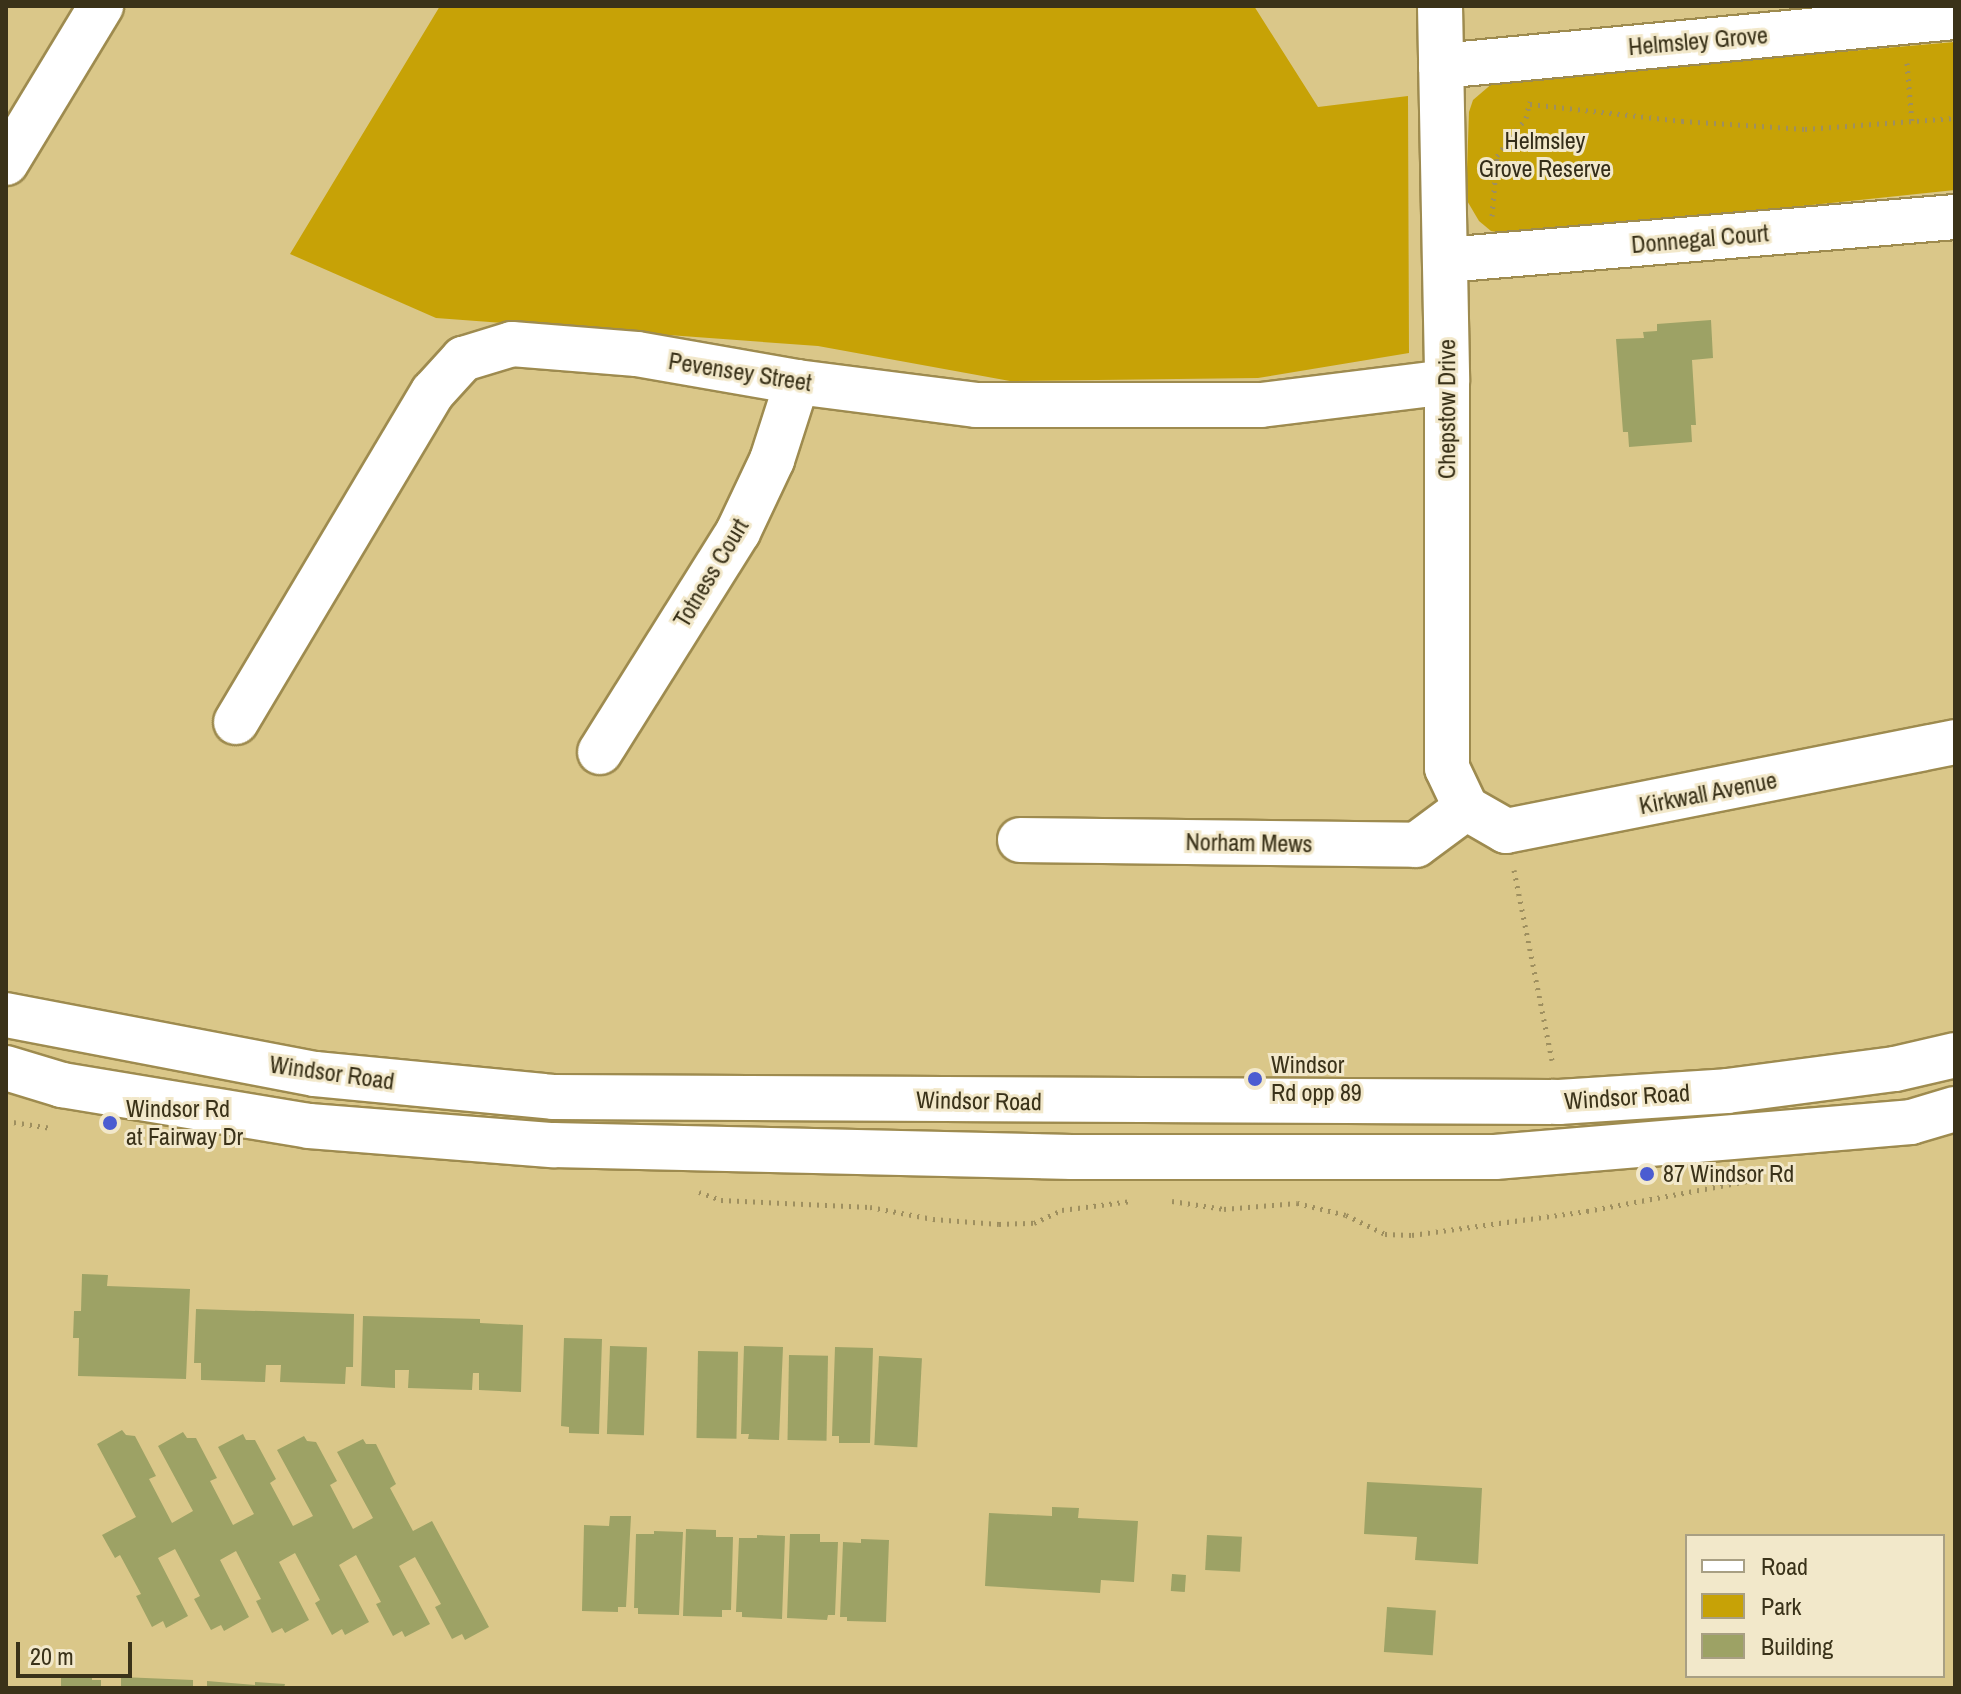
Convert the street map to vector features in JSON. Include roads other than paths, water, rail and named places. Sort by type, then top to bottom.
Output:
[{"type":"street","points":[[6,163],[101,6]]},
{"type":"street","name":"Chepstow Drive","points":[[1440,6],[1441,66],[1466,258],[1447,382],[1447,768],[1466,808]]},
{"type":"street","name":"Helmsley Grove","points":[[1441,66],[1928,16]]},
{"type":"street","name":"Donnegal Court","points":[[1466,258],[1955,217]]},
{"type":"street","name":"Pevensey Street","points":[[236,722],[433,392],[463,359],[512,344],[637,354],[797,382],[991,405],[1261,405],[1447,382]]},
{"type":"street","name":"Totness Court","points":[[600,752],[738,532],[772,460],[797,382]]},
{"type":"street","name":"Kirkwall Avenue","points":[[1466,808],[1506,831],[1955,742]]},
{"type":"street","name":"Norham Mews","points":[[1020,840],[1416,845],[1466,808]]},
{"type":"street","name":"Windsor Road","points":[[6,1015],[315,1074],[553,1097],[1559,1102],[1727,1091],[1895,1069],[1955,1055]]},
{"type":"street","name":"Windsor Road","points":[[6,1068],[62,1085],[309,1126],[553,1145],[1072,1157],[1495,1157],[1911,1122],[1955,1109]]},
{"type":"place","name":"Windsor Rd opp 89","points":[[1255,1079]]},
{"type":"place","name":"Windsor Rd at Fairway Dr","points":[[110,1123]]},
{"type":"place","name":"87 Windsor Rd","points":[[1647,1174]]},
{"type":"park label","name":"Helmsley Grove Reserve","points":[[1545,155]]}]
